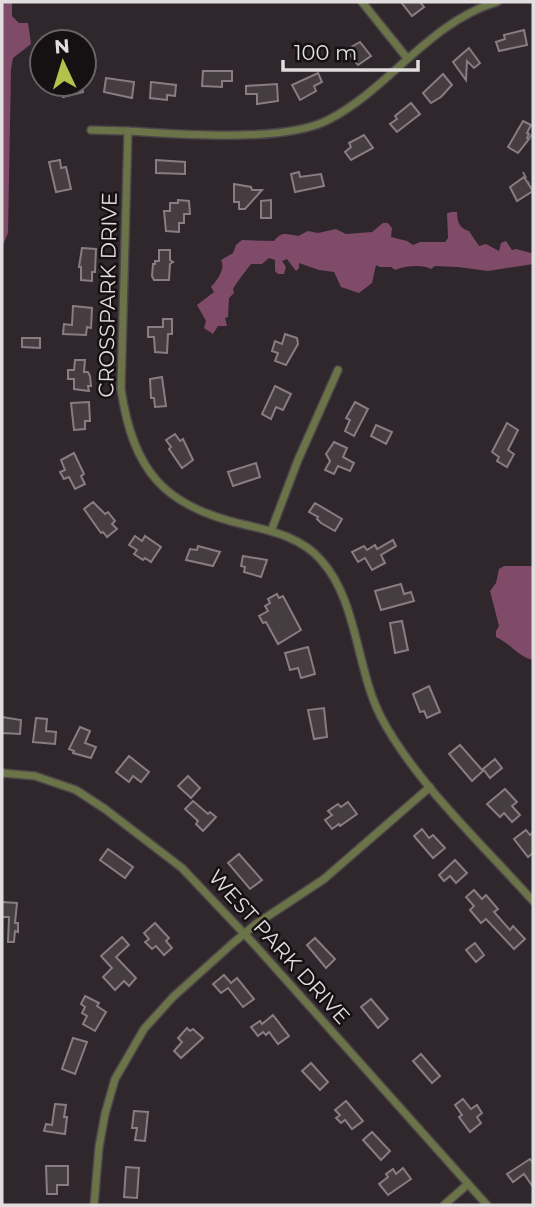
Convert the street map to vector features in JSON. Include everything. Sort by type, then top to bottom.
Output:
[{"type":"street","points":[[362,2],[407,58]]},
{"type":"street","points":[[91,130],[264,134],[300,130],[340,113],[464,16],[497,2]]},
{"type":"street","name":"CROSSPARK DRIVE","points":[[128,131],[120,366],[125,418],[143,465],[177,499],[191,508],[222,520],[271,531],[301,542],[320,558],[340,589],[380,715],[430,787],[533,901]]},
{"type":"street","points":[[271,531],[298,460],[338,370]]},
{"type":"street","name":"WEST PARK DRIVE","points":[[2,773],[35,776],[76,790],[182,868],[487,1205]]},
{"type":"street","points":[[94,1205],[105,1114],[115,1079],[144,1029],[173,997],[244,934],[324,879],[430,787]]},
{"type":"street","points":[[444,1205],[468,1184]]},
{"type":"path","points":[[528,140],[533,133]]},
{"type":"path","points":[[523,172],[529,184]]},
{"type":"shaded area","points":[[2,2],[12,2],[12,16],[19,23],[28,23],[28,46],[13,58],[11,69],[8,233],[2,247]]},
{"type":"shaded area","points":[[457,212],[463,229],[469,231],[479,246],[486,244],[499,251],[501,243],[506,241],[512,250],[531,253],[533,250],[533,264],[488,271],[435,266],[431,269],[413,266],[395,270],[376,265],[372,283],[359,293],[341,287],[334,272],[299,263],[296,271],[287,259],[282,261],[286,267],[284,274],[278,274],[275,271],[275,260],[269,258],[262,264],[251,264],[233,289],[234,293],[229,298],[228,317],[225,318],[227,326],[218,326],[213,334],[204,328],[206,321],[197,305],[214,292],[211,287],[222,271],[221,260],[233,253],[242,240],[274,241],[282,234],[298,236],[308,231],[318,233],[336,229],[346,234],[372,232],[383,223],[388,223],[392,228],[391,237],[413,245],[420,242],[445,242],[448,238],[447,213]]},
{"type":"shaded area","points":[[504,566],[533,566],[533,660],[496,637],[499,626],[490,591],[496,583],[499,569]]},
{"type":"building","points":[[401,2],[420,2],[424,7],[412,16]]},
{"type":"building","points":[[524,30],[527,45],[499,51],[496,42],[505,39],[504,35]]},
{"type":"building","points":[[360,42],[371,56],[358,65],[346,50]]},
{"type":"building","points":[[469,48],[480,63],[474,68],[467,61],[466,80],[453,62]]},
{"type":"building","points":[[203,71],[232,71],[232,81],[222,81],[222,87],[202,86]]},
{"type":"building","points":[[318,73],[322,82],[314,86],[316,91],[300,100],[292,85]]},
{"type":"building","points":[[443,74],[452,85],[431,103],[423,93]]},
{"type":"building","points":[[106,78],[134,82],[132,98],[104,92]]},
{"type":"building","points":[[151,82],[176,85],[175,96],[167,95],[167,100],[150,98]]},
{"type":"building","points":[[277,84],[278,101],[257,104],[257,94],[246,94],[246,86]]},
{"type":"building","points":[[411,103],[420,114],[397,132],[390,124],[397,119],[395,116]]},
{"type":"building","points":[[523,121],[531,125],[527,133],[529,139],[518,153],[508,147]]},
{"type":"building","points":[[364,135],[373,148],[351,160],[345,152],[351,147],[349,143]]},
{"type":"building","points":[[60,160],[61,168],[66,167],[71,189],[56,192],[49,162]]},
{"type":"building","points":[[156,160],[185,162],[185,174],[156,173]]},
{"type":"building","points":[[299,172],[300,177],[321,174],[324,186],[295,192],[291,174]]},
{"type":"building","points":[[524,177],[533,191],[517,201],[510,187]]},
{"type":"building","points":[[234,184],[262,190],[245,209],[239,209],[239,202],[234,202]]},
{"type":"building","points":[[178,200],[189,201],[190,214],[184,214],[184,223],[179,223],[179,232],[166,231],[164,211],[170,211],[170,203],[178,203]]},
{"type":"building","points":[[271,200],[271,218],[261,218],[261,201]]},
{"type":"building","points":[[82,248],[96,249],[92,281],[81,280],[79,267]]},
{"type":"building","points":[[159,250],[170,250],[170,260],[173,262],[170,264],[169,280],[154,280],[152,276],[153,264],[159,261]]},
{"type":"building","points":[[73,306],[92,308],[91,328],[87,327],[86,335],[63,334],[64,324],[72,325]]},
{"type":"building","points":[[163,319],[172,319],[172,334],[168,334],[167,353],[155,352],[154,337],[148,337],[148,327],[163,327]]},
{"type":"building","points":[[285,334],[297,338],[298,344],[286,365],[275,361],[278,353],[272,351],[275,341],[282,344]]},
{"type":"building","points":[[22,338],[40,338],[40,348],[22,347]]},
{"type":"building","points":[[75,360],[85,360],[84,372],[88,372],[90,376],[89,391],[74,389],[74,379],[68,379],[68,370],[74,370]]},
{"type":"building","points":[[162,377],[166,406],[155,407],[154,398],[151,398],[150,379]]},
{"type":"building","points":[[275,386],[291,394],[283,410],[276,407],[271,419],[262,414]]},
{"type":"building","points":[[89,402],[90,421],[85,421],[85,429],[74,430],[71,403]]},
{"type":"building","points":[[355,402],[368,409],[354,436],[345,431],[350,420],[346,418]]},
{"type":"building","points":[[507,423],[518,430],[508,450],[514,454],[507,467],[497,461],[499,457],[492,452]]},
{"type":"building","points":[[376,425],[392,432],[386,444],[371,436]]},
{"type":"building","points":[[175,434],[180,441],[183,439],[193,460],[182,468],[166,440]]},
{"type":"building","points":[[334,442],[347,448],[343,457],[354,463],[350,471],[338,466],[334,474],[325,470],[330,461],[326,454]]},
{"type":"building","points":[[74,453],[84,474],[81,476],[85,484],[75,489],[69,477],[64,479],[60,472],[65,470],[61,460]]},
{"type":"building","points":[[256,463],[260,477],[233,486],[228,472]]},
{"type":"building","points":[[93,502],[105,514],[108,512],[115,521],[112,524],[117,529],[107,537],[84,509]]},
{"type":"building","points":[[315,503],[342,519],[335,531],[309,512]]},
{"type":"building","points":[[135,536],[142,541],[145,536],[161,547],[151,562],[134,554],[137,550],[129,545]]},
{"type":"building","points":[[393,540],[396,546],[381,555],[385,563],[372,570],[365,558],[358,562],[352,552],[364,546],[367,550],[375,545],[377,549]]},
{"type":"building","points":[[198,546],[220,552],[213,566],[186,560],[190,549],[197,550]]},
{"type":"building","points":[[243,556],[267,560],[261,577],[244,572],[245,567],[241,566]]},
{"type":"building","points":[[401,584],[404,594],[411,592],[414,601],[381,610],[375,591]]},
{"type":"building","points":[[277,594],[279,598],[283,596],[301,630],[278,644],[266,622],[263,623],[259,616],[268,611],[265,606],[270,603],[268,599]]},
{"type":"building","points":[[402,621],[408,650],[395,653],[390,623]]},
{"type":"building","points":[[308,647],[315,674],[301,678],[298,668],[290,670],[285,653]]},
{"type":"building","points":[[429,686],[440,712],[427,718],[424,711],[420,712],[413,694]]},
{"type":"building","points":[[324,708],[327,737],[314,739],[308,710]]},
{"type":"building","points":[[2,717],[21,720],[20,734],[2,733]]},
{"type":"building","points":[[36,718],[47,719],[46,731],[56,732],[55,744],[33,742]]},
{"type":"building","points":[[80,727],[90,731],[85,743],[96,747],[91,758],[73,753],[74,751],[69,749]]},
{"type":"building","points":[[460,745],[483,771],[472,781],[449,754]]},
{"type":"building","points":[[129,756],[149,772],[141,782],[133,776],[129,782],[116,772]]},
{"type":"building","points":[[495,759],[502,768],[490,778],[483,769]]},
{"type":"building","points":[[188,776],[200,788],[191,798],[178,786]]},
{"type":"building","points":[[505,789],[517,802],[512,806],[520,815],[512,822],[504,813],[500,817],[487,804]]},
{"type":"building","points":[[193,801],[208,814],[210,812],[216,817],[203,831],[196,824],[198,821],[185,809]]},
{"type":"building","points":[[348,802],[357,814],[332,829],[325,820],[332,815],[328,811],[338,804],[341,807]]},
{"type":"building","points":[[422,829],[429,838],[433,835],[445,848],[433,858],[414,836]]},
{"type":"building","points":[[526,830],[530,835],[533,832],[533,853],[528,857],[514,839]]},
{"type":"building","points":[[108,849],[133,867],[125,878],[100,860]]},
{"type":"building","points":[[239,854],[262,880],[250,889],[228,863]]},
{"type":"building","points":[[455,860],[467,873],[456,883],[450,876],[444,881],[439,875]]},
{"type":"building","points":[[474,890],[482,899],[486,895],[498,909],[494,912],[510,930],[513,926],[525,939],[514,949],[486,919],[481,923],[470,910],[474,906],[466,897]]},
{"type":"building","points":[[2,902],[17,903],[15,923],[18,923],[18,932],[15,931],[14,942],[8,942],[9,917],[2,917]]},
{"type":"building","points":[[155,923],[169,938],[166,941],[172,948],[164,955],[156,946],[152,949],[145,942],[149,939],[144,933]]},
{"type":"building","points":[[122,937],[129,945],[116,957],[136,978],[129,986],[124,981],[115,990],[103,977],[112,968],[101,956]]},
{"type":"building","points":[[315,938],[335,959],[326,968],[307,945]]},
{"type":"building","points":[[475,943],[484,955],[476,962],[466,950]]},
{"type":"building","points":[[224,975],[231,983],[237,978],[254,999],[243,1007],[228,988],[221,993],[213,984]]},
{"type":"building","points":[[85,996],[99,1003],[97,1006],[106,1012],[95,1031],[83,1024],[87,1016],[82,1013],[85,1007],[81,1004]]},
{"type":"building","points":[[371,999],[388,1019],[378,1028],[361,1007]]},
{"type":"building","points":[[273,1015],[289,1036],[278,1044],[269,1032],[258,1036],[251,1027],[260,1021],[262,1024]]},
{"type":"building","points":[[187,1028],[190,1031],[193,1029],[203,1038],[181,1058],[174,1051],[182,1042],[178,1038]]},
{"type":"building","points":[[73,1038],[87,1042],[75,1074],[62,1069]]},
{"type":"building","points":[[421,1054],[440,1076],[432,1083],[413,1061]]},
{"type":"building","points":[[311,1063],[328,1082],[320,1090],[302,1071]]},
{"type":"building","points":[[463,1099],[471,1109],[477,1105],[482,1113],[477,1117],[481,1123],[470,1132],[459,1117],[462,1115],[455,1105]]},
{"type":"building","points":[[346,1101],[363,1121],[352,1129],[345,1120],[341,1123],[336,1118],[340,1115],[335,1110]]},
{"type":"building","points":[[55,1104],[66,1105],[65,1134],[44,1131],[46,1124],[52,1125]]},
{"type":"building","points":[[134,1111],[148,1112],[145,1141],[135,1140],[137,1128],[132,1128]]},
{"type":"building","points":[[372,1132],[390,1151],[381,1160],[363,1140]]},
{"type":"building","points":[[530,1159],[533,1163],[533,1187],[524,1174],[513,1182],[507,1174]]},
{"type":"building","points":[[46,1166],[68,1166],[68,1185],[57,1185],[57,1194],[47,1194]]},
{"type":"building","points":[[126,1167],[139,1168],[137,1198],[124,1197]]},
{"type":"building","points":[[403,1168],[411,1179],[388,1195],[379,1184],[393,1169],[396,1174]]}]
